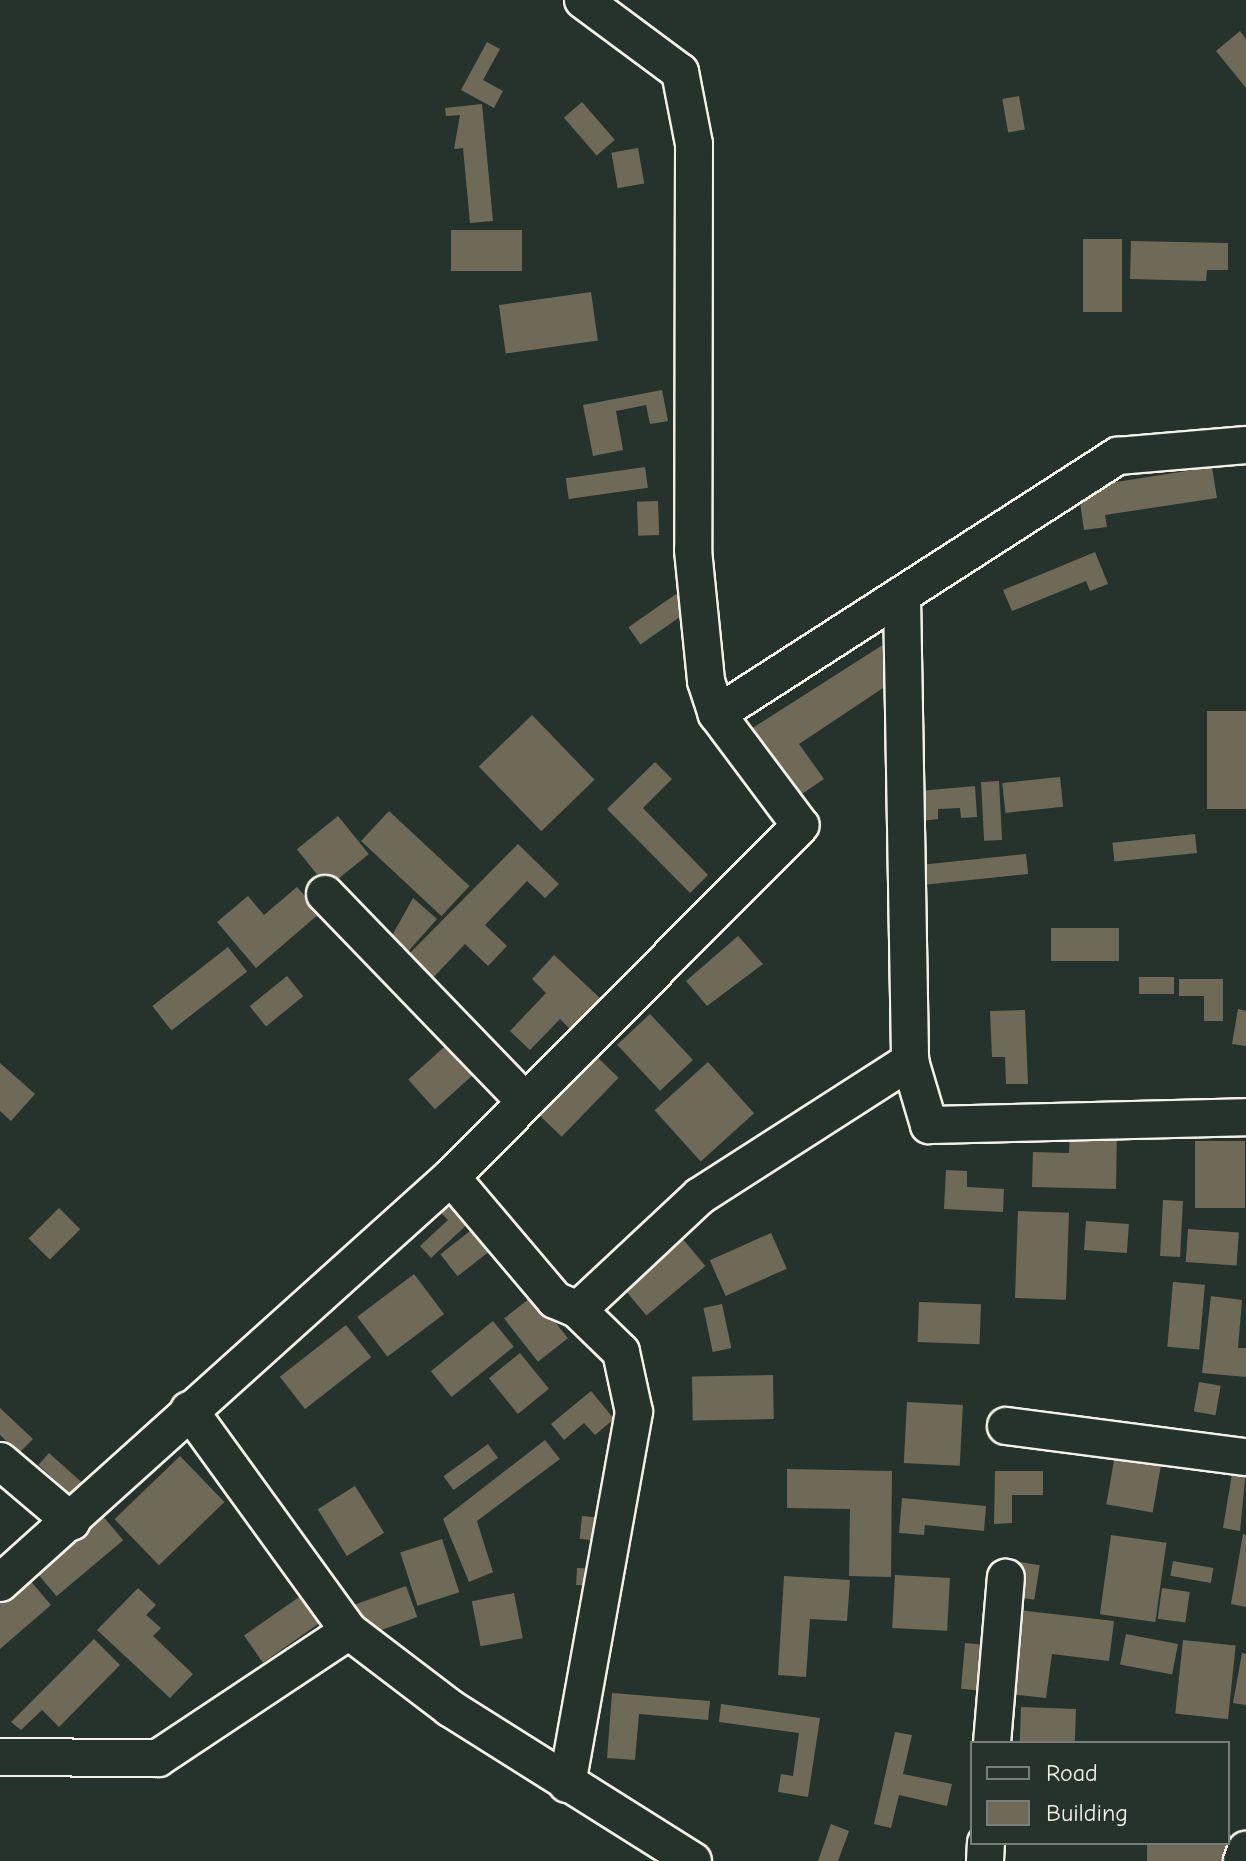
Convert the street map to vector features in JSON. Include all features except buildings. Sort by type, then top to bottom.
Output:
[{"type":"street","points":[[0,1583],[72,1522],[189,1410],[451,1177],[522,1098],[800,825],[717,714],[706,681],[693,550],[694,144],[680,72],[583,0]]},
{"type":"street","points":[[717,714],[1118,456],[1246,445]]},
{"type":"street","points":[[902,597],[910,1061],[929,1125],[1246,1117]]},
{"type":"street","points":[[325,894],[522,1098]]},
{"type":"street","points":[[578,1310],[700,1196],[910,1061]]},
{"type":"street","points":[[451,1177],[555,1300],[578,1310],[621,1352],[634,1412],[567,1784]]},
{"type":"street","points":[[189,1410],[349,1631],[567,1784],[693,1861]]},
{"type":"street","points":[[1006,1426],[1246,1457]]},
{"type":"street","points":[[0,1461],[72,1522]]},
{"type":"street","points":[[992,1741],[1006,1578]]},
{"type":"street","points":[[0,1757],[158,1758],[349,1631]]},
{"type":"street","points":[[1242,1861],[1246,1850]]}]
